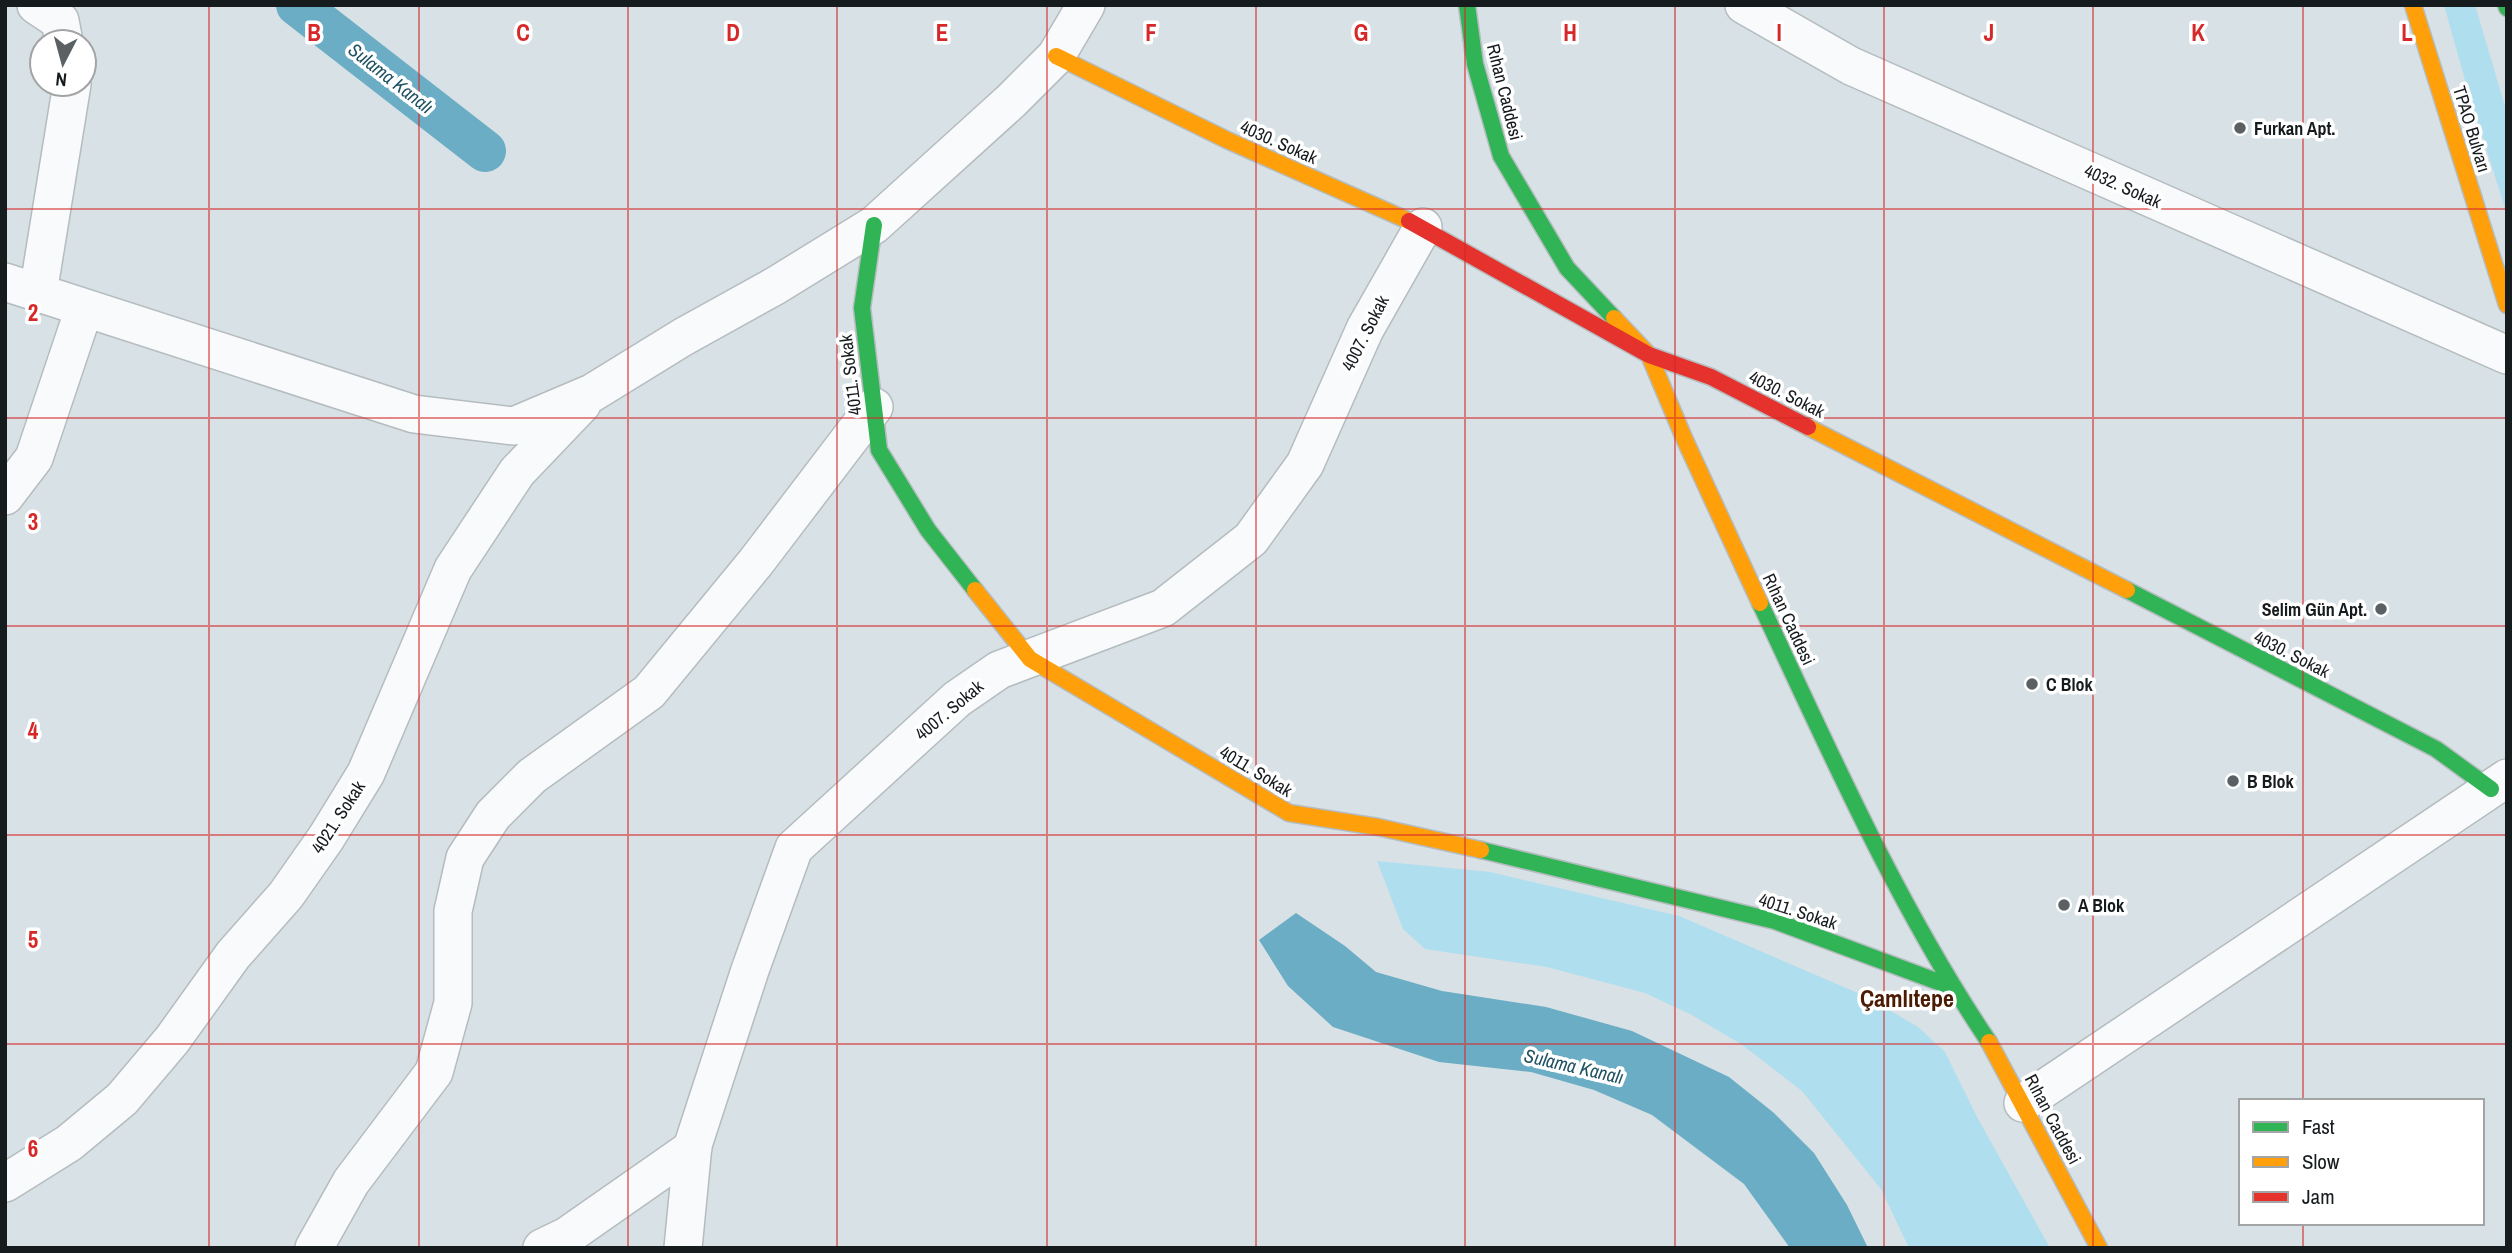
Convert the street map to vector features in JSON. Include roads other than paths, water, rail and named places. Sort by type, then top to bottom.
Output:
[{"type":"main road","name":"Rıhan Caddesi","points":[[1467,5],[1475,64],[1501,156],[1567,268],[1649,355],[1684,438],[1854,805],[1952,987],[1998,1055],[2099,1248]]},
{"type":"main road","name":"TPAO Bulvarı","points":[[2413,5],[2507,305]]},
{"type":"main road","name":"4030. Sokak","points":[[1056,56],[1227,140],[1423,227],[1649,355],[1711,377],[2436,749],[2499,784]]},
{"type":"main road","name":"4011. Sokak","points":[[874,225],[862,308],[879,450],[928,530],[1030,659],[1289,813],[1378,827],[1775,921],[1952,987]]},
{"type":"street","points":[[36,5],[60,21],[61,28]]},
{"type":"street","points":[[69,98],[22,288],[414,414],[514,426],[592,393],[874,225],[1011,101],[1056,56],[1086,5]]},
{"type":"street","name":"4032. Sokak","points":[[1744,5],[1851,66],[2507,355]]},
{"type":"street","name":"4007. Sokak","points":[[682,1248],[693,1148],[750,970],[794,848],[957,699],[999,670],[1163,608],[1251,539],[1305,464],[1365,329],[1423,227]]},
{"type":"street","points":[[5,496],[34,457],[84,309]]},
{"type":"street","name":"4021. Sokak","points":[[5,1184],[69,1143],[122,1098],[172,1040],[233,956],[286,895],[326,838],[366,773],[453,569],[517,472],[592,393]]},
{"type":"street","points":[[314,1248],[351,1182],[434,1072],[453,1003],[453,911],[466,858],[493,814],[532,776],[649,692],[756,562],[874,407]]},
{"type":"street","points":[[2023,1103],[2499,784]]},
{"type":"street","points":[[542,1248],[567,1236],[693,1148]]},
{"type":"water","points":[[1296,913],[1345,946],[1376,972],[1442,991],[1546,1007],[1632,1031],[1729,1077],[1774,1113],[1814,1153],[1847,1205],[1868,1248],[1790,1248],[1744,1184],[1652,1115],[1594,1090],[1531,1072],[1439,1062],[1333,1027],[1288,986],[1259,940]]},
{"type":"waterway","name":"Sulama Kanalı","points":[[297,5],[485,151]]},
{"type":"place","name":"Furkan Apt.","points":[[2240,128]]},
{"type":"place","name":"Selim Gün Apt.","points":[[2381,609]]},
{"type":"place","name":"C Blok","points":[[2032,684]]},
{"type":"place","name":"B Blok","points":[[2233,781]]},
{"type":"place","name":"A Blok","points":[[2064,905]]},
{"type":"district","name":"Çamlıtepe","points":[[1907,998]]}]
